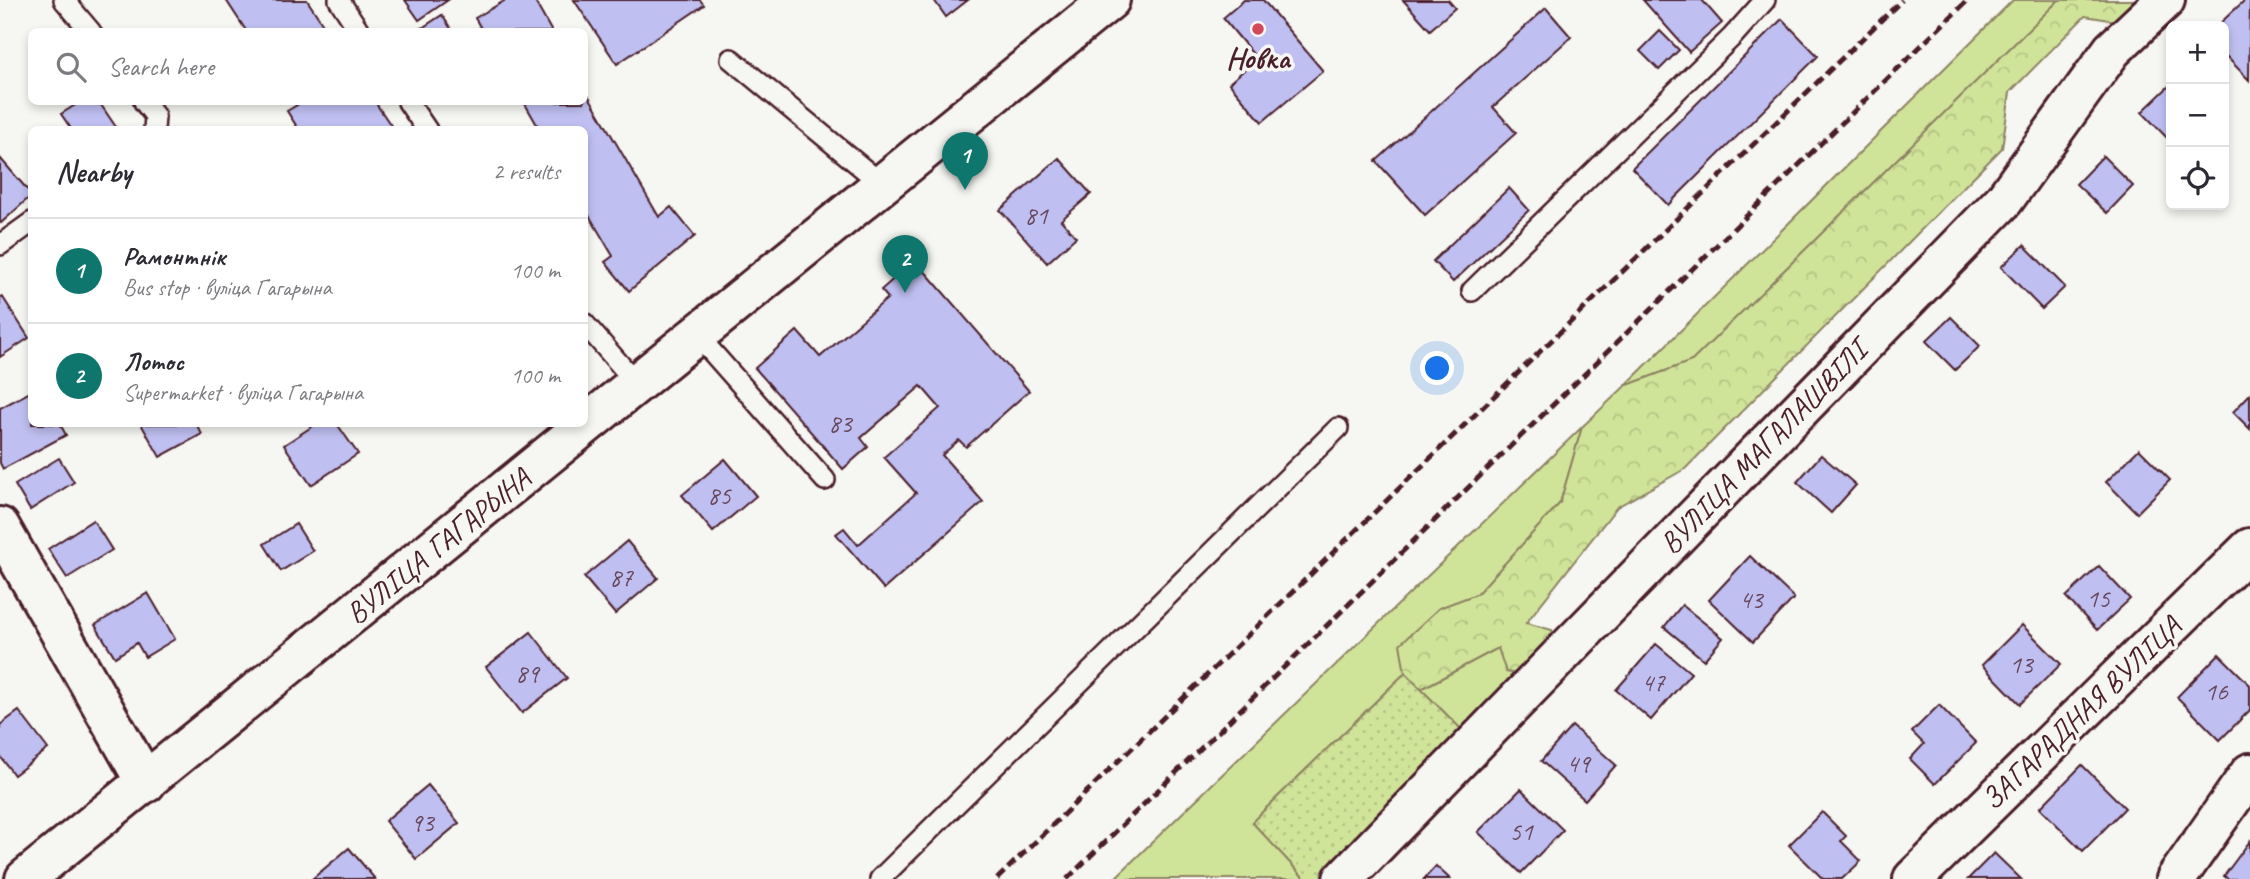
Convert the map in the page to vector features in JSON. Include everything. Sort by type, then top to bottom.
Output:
[{"type":"street","name":"ВУЛІЦА ГАГАРЫНА","points":[[588,424],[1110,0]]},
{"type":"street","name":"ВУЛІЦА МАГАЛАШВІЛІ","points":[[1343,879],[2004,200],[2112,50],[2165,0]]},
{"type":"street","name":"ВУЛІЦА ГАГАРЫНА","points":[[25,879],[584,427]]},
{"type":"street","points":[[0,527],[146,783]]},
{"type":"street","name":"ЗАГАРАДНАЯ ВУЛІЦА","points":[[1913,879],[2250,548]]},
{"type":"street","points":[[2176,879],[2250,773]]},
{"type":"lane","points":[[64,0],[88,28]]},
{"type":"lane","points":[[339,0],[357,28]]},
{"type":"lane","points":[[1472,291],[1732,37],[1765,0]]},
{"type":"lane","points":[[731,59],[883,185]]},
{"type":"lane","points":[[146,105],[155,116],[154,126]]},
{"type":"lane","points":[[410,105],[424,126]]},
{"type":"lane","points":[[0,245],[28,225]]},
{"type":"lane","points":[[588,328],[637,384]]},
{"type":"lane","points":[[697,335],[825,480]]},
{"type":"lane","points":[[880,879],[1338,428]]},
{"type":"green space","points":[[2013,0],[2059,0],[1692,361],[1625,386]]},
{"type":"green space","points":[[2059,0],[2146,0],[2122,22],[2085,16],[2010,92],[2002,148],[1685,469],[1617,507],[1526,623],[1552,630],[1556,651],[1529,676],[1506,672],[1498,648],[1421,689],[1405,673],[1400,644],[1439,608],[1477,594],[1560,503],[1582,427],[1625,386],[1692,361]]},
{"type":"green space","points":[[1582,427],[1560,503],[1477,594],[1439,608],[1401,644],[1405,673],[1252,822],[1305,879],[1114,879]]},
{"type":"green space","points":[[1498,648],[1529,676],[1469,737],[1421,689]]},
{"type":"green space","points":[[1405,673],[1469,737],[1331,879],[1305,879],[1252,822]]},
{"type":"building","points":[[226,0],[307,0],[325,28],[244,28]]},
{"type":"building","points":[[405,0],[448,0],[419,20]]},
{"type":"building","points":[[506,0],[534,0],[550,28],[481,28],[475,18]]},
{"type":"building","points":[[574,0],[700,0],[704,5],[617,64]]},
{"type":"building","points":[[934,0],[968,0],[946,17]]},
{"type":"building","points":[[1244,0],[1263,0],[1323,71],[1262,122],[1229,83],[1257,59],[1223,18]]},
{"type":"building","points":[[1403,0],[1448,0],[1455,8],[1430,30]]},
{"type":"building","points":[[1643,0],[1702,0],[1722,23],[1689,52]]},
{"type":"building","points":[[2245,0],[2250,0],[2249,80],[2229,59],[2229,21],[2222,21]]},
{"type":"building","points":[[1546,8],[1571,37],[1493,107],[1516,133],[1425,215],[1376,161]]},
{"type":"building","points":[[442,15],[450,28],[422,28]]},
{"type":"building","points":[[1782,19],[1818,56],[1668,205],[1632,168]]},
{"type":"building","points":[[1660,31],[1679,50],[1659,70],[1640,51]]},
{"type":"building","points":[[2166,89],[2166,137],[2142,112]]},
{"type":"building","points":[[588,95],[659,217],[671,207],[695,236],[629,291],[605,262],[613,256],[588,214],[588,126],[538,126],[526,105],[588,105]]},
{"type":"building","points":[[75,105],[101,105],[115,126],[69,126],[61,114]]},
{"type":"building","points":[[297,105],[377,105],[391,126],[296,126],[287,111]]},
{"type":"building","points":[[2103,156],[2133,186],[2107,213],[2076,184]]},
{"type":"building","points":[[0,158],[28,190],[28,199],[0,222]]},
{"type":"building","points":[[1059,158],[1091,194],[1061,220],[1076,237],[1047,263],[1000,210]]},
{"type":"building","points":[[1509,188],[1529,210],[1453,282],[1433,261]]},
{"type":"building","points":[[2024,245],[2065,287],[2042,309],[2001,267]]},
{"type":"building","points":[[915,260],[1029,391],[966,447],[959,440],[942,455],[983,502],[884,589],[836,534],[844,528],[858,545],[916,493],[884,457],[940,408],[921,386],[861,438],[868,447],[843,469],[755,368],[797,331],[820,357],[888,298],[881,290]]},
{"type":"building","points":[[2,296],[28,339],[0,357]]},
{"type":"building","points":[[1951,317],[1980,346],[1955,370],[1926,341]]},
{"type":"building","points":[[28,393],[28,427],[62,427],[66,435],[3,469],[0,463],[0,408]]},
{"type":"building","points":[[2250,394],[2250,429],[2233,412]]},
{"type":"building","points":[[143,427],[198,427],[202,434],[160,457]]},
{"type":"building","points":[[311,427],[339,427],[358,454],[311,485],[284,445]]},
{"type":"building","points":[[2139,449],[2170,480],[2137,513],[2106,482]]},
{"type":"building","points":[[1821,455],[1856,485],[1831,513],[1797,482]]},
{"type":"building","points":[[59,458],[74,482],[30,510],[15,485]]},
{"type":"building","points":[[725,459],[756,496],[713,532],[682,495]]},
{"type":"building","points":[[93,520],[112,550],[67,578],[48,549]]},
{"type":"building","points":[[296,524],[313,551],[281,571],[264,544]]},
{"type":"building","points":[[627,541],[658,578],[615,614],[584,577]]},
{"type":"building","points":[[1750,556],[1794,598],[1753,642],[1709,600]]},
{"type":"building","points":[[2099,566],[2130,599],[2097,630],[2066,597]]},
{"type":"building","points":[[148,593],[175,639],[145,657],[137,643],[115,657],[95,625]]},
{"type":"building","points":[[1682,605],[1723,638],[1704,660],[1664,627]]},
{"type":"building","points":[[2022,625],[2061,664],[2020,704],[1982,665]]},
{"type":"building","points":[[531,632],[567,678],[522,713],[486,667]]},
{"type":"building","points":[[1656,644],[1691,673],[1651,720],[1616,690]]},
{"type":"building","points":[[2219,654],[2250,685],[2250,710],[2220,740],[2177,697]]},
{"type":"building","points":[[1939,705],[1976,743],[1935,784],[1910,759],[1924,744],[1912,732]]},
{"type":"building","points":[[19,711],[48,749],[14,775],[0,756],[0,725]]},
{"type":"building","points":[[1572,726],[1616,765],[1585,800],[1541,761]]},
{"type":"building","points":[[2082,765],[2125,808],[2083,851],[2040,808]]},
{"type":"building","points":[[428,785],[459,823],[416,859],[385,821]]},
{"type":"building","points":[[1521,789],[1563,830],[1521,873],[1478,832]]},
{"type":"building","points":[[1822,812],[1846,836],[1841,841],[1861,861],[1842,879],[1823,879],[1789,845]]},
{"type":"building","points":[[2250,841],[2250,879],[2228,879],[2224,876]]},
{"type":"building","points":[[349,848],[375,879],[312,879]]},
{"type":"building","points":[[1994,853],[2021,879],[1968,879]]},
{"type":"building","points":[[1436,866],[1450,879],[1424,879]]},
{"type":"railway","points":[[997,879],[1902,0]]},
{"type":"railway","points":[[1067,879],[1968,0]]},
{"type":"place","name":"Новка","points":[[1258,29]]},
{"type":"place","name":"Рамонтнік","points":[[965,190]]},
{"type":"place","name":"Лотос","points":[[905,293]]}]
